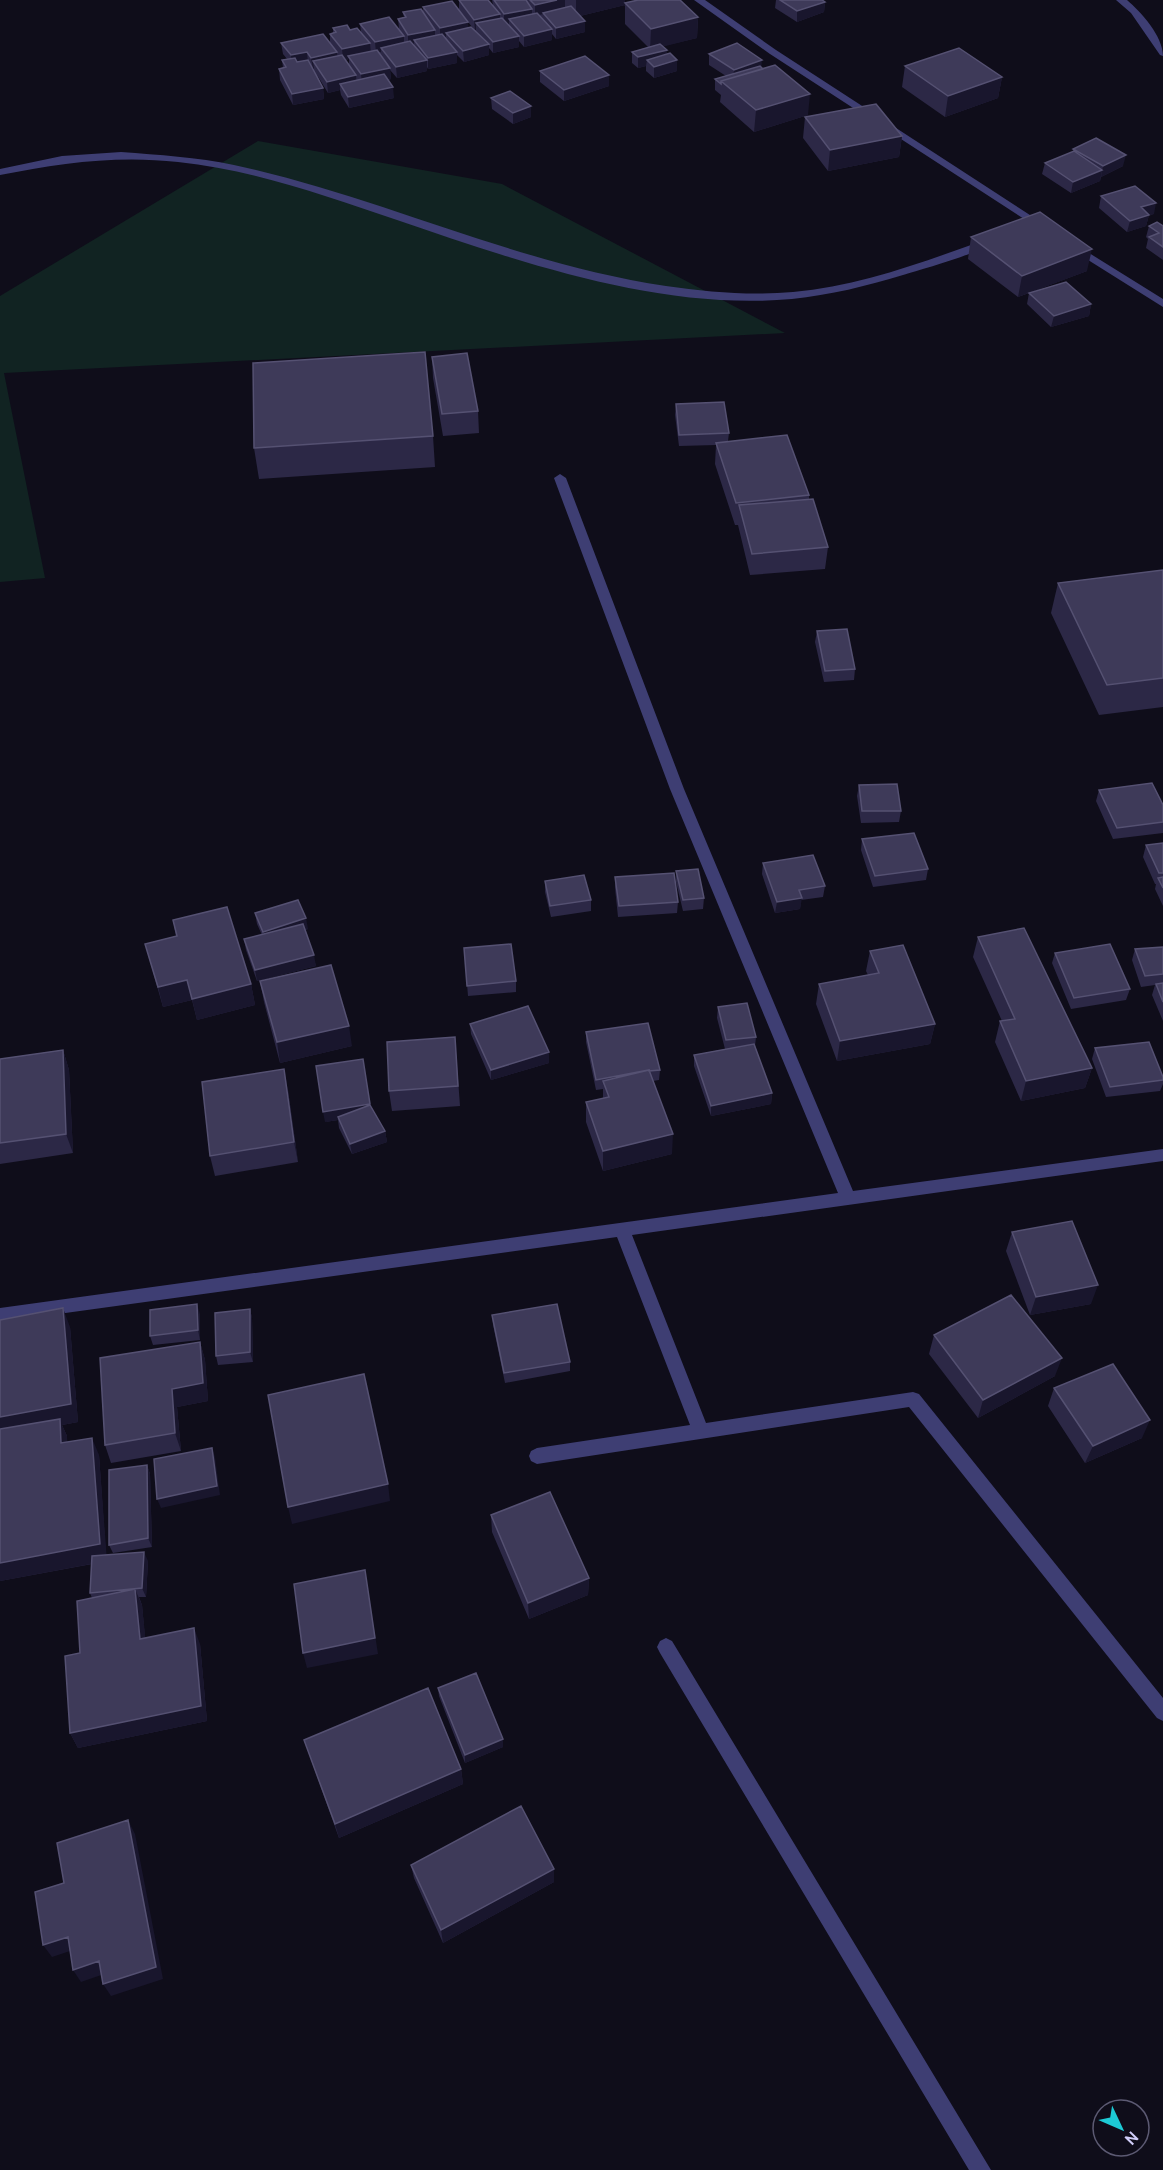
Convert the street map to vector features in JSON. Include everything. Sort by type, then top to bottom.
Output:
[{"type":"street","points":[[699,0],[1034,226],[1059,237]]},
{"type":"street","points":[[1121,0],[1134,11],[1163,53]]},
{"type":"street","points":[[0,172],[33,163],[82,157],[159,155],[222,164],[268,174],[458,237],[567,269],[674,291],[696,293],[762,297],[830,291],[881,280],[997,239]]},
{"type":"street","points":[[1068,243],[1163,304]]},
{"type":"street","points":[[560,478],[677,789],[848,1198]]},
{"type":"street","points":[[0,1315],[1163,1155]]},
{"type":"street","points":[[621,1228],[701,1431]]},
{"type":"street","points":[[537,1455],[913,1400],[1163,1712]]},
{"type":"street","points":[[666,1647],[981,2170]]},
{"type":"shaded area","points":[[258,141],[502,184],[785,333],[4,373],[45,578],[0,582],[0,296]]},
{"type":"building","points":[[459,0],[488,0],[500,14],[474,20]]},
{"type":"building","points":[[494,0],[526,0],[532,9],[504,14]]},
{"type":"building","points":[[530,0],[557,0],[535,5]]},
{"type":"building","points":[[638,0],[680,0],[698,17],[651,29],[625,3]]},
{"type":"building","points":[[780,0],[822,0],[825,2],[797,11]]},
{"type":"building","points":[[452,1],[468,22],[440,28],[423,7]]},
{"type":"building","points":[[571,6],[585,21],[556,28],[543,13]]},
{"type":"building","points":[[421,9],[435,30],[408,35],[398,19],[406,17],[403,12]]},
{"type":"building","points":[[537,13],[552,29],[524,36],[509,19]]},
{"type":"building","points":[[389,17],[404,36],[375,42],[360,24]]},
{"type":"building","points":[[502,18],[519,36],[493,42],[476,23]]},
{"type":"building","points":[[347,25],[350,30],[357,28],[370,43],[342,49],[330,34],[336,32],[333,28]]},
{"type":"building","points":[[471,27],[489,44],[463,51],[446,33]]},
{"type":"building","points":[[323,34],[337,52],[311,58],[307,52],[291,55],[281,43]]},
{"type":"building","points":[[442,34],[457,52],[428,58],[414,40]]},
{"type":"building","points":[[410,41],[427,60],[396,67],[381,48]]},
{"type":"building","points":[[737,43],[762,60],[734,70],[709,54]]},
{"type":"building","points":[[660,44],[667,50],[638,57],[632,52]]},
{"type":"building","points":[[959,48],[1002,77],[948,96],[905,66]]},
{"type":"building","points":[[377,50],[390,68],[361,74],[348,56]]},
{"type":"building","points":[[670,53],[677,60],[654,67],[647,60]]},
{"type":"building","points":[[342,55],[356,75],[327,82],[313,61]]},
{"type":"building","points":[[585,56],[609,75],[564,90],[540,71]]},
{"type":"building","points":[[295,58],[297,62],[308,60],[323,88],[292,94],[279,69],[286,67],[282,60]]},
{"type":"building","points":[[775,65],[810,94],[756,110],[721,81]]},
{"type":"building","points":[[760,66],[763,69],[721,81],[721,84],[715,79]]},
{"type":"building","points":[[384,74],[393,87],[348,97],[340,84]]},
{"type":"building","points":[[510,91],[531,106],[513,113],[491,98]]},
{"type":"building","points":[[876,104],[902,136],[830,150],[805,117]]},
{"type":"building","points":[[1096,138],[1126,155],[1103,166],[1073,149]]},
{"type":"building","points":[[1074,151],[1102,170],[1073,182],[1045,163]]},
{"type":"building","points":[[1135,186],[1156,203],[1141,207],[1149,215],[1130,221],[1101,196]]},
{"type":"building","points":[[1040,212],[1092,249],[1022,276],[971,237]]},
{"type":"building","points":[[1157,222],[1163,226],[1163,247],[1149,237],[1159,233],[1149,226]]},
{"type":"building","points":[[1066,282],[1091,304],[1054,316],[1029,293]]},
{"type":"building","points":[[425,352],[433,436],[254,448],[253,363]]},
{"type":"building","points":[[467,353],[478,411],[442,414],[432,357]]},
{"type":"building","points":[[724,402],[729,433],[679,435],[676,404]]},
{"type":"building","points":[[787,435],[809,495],[736,503],[716,443]]},
{"type":"building","points":[[813,499],[828,547],[752,554],[739,505]]},
{"type":"building","points":[[1163,570],[1163,678],[1107,685],[1058,583]]},
{"type":"building","points":[[847,629],[855,669],[825,671],[817,631]]},
{"type":"building","points":[[1152,783],[1163,805],[1163,822],[1117,828],[1099,790]]},
{"type":"building","points":[[897,784],[901,811],[862,811],[859,785]]},
{"type":"building","points":[[914,833],[928,869],[875,876],[862,839]]},
{"type":"building","points":[[1163,843],[1163,873],[1159,873],[1146,845]]},
{"type":"building","points":[[813,855],[825,886],[799,890],[802,898],[777,902],[763,863]]},
{"type":"building","points":[[698,869],[704,898],[683,900],[676,871]]},
{"type":"building","points":[[674,873],[678,902],[619,906],[615,877]]},
{"type":"building","points":[[584,875],[591,900],[550,906],[545,881]]},
{"type":"building","points":[[1163,877],[1163,888],[1158,878]]},
{"type":"building","points":[[298,900],[306,918],[263,932],[255,913]]},
{"type":"building","points":[[227,907],[251,984],[192,999],[187,980],[158,987],[145,944],[177,936],[173,920]]},
{"type":"building","points":[[303,924],[314,955],[255,970],[244,939]]},
{"type":"building","points":[[1024,928],[1092,1068],[1026,1081],[1000,1021],[1015,1019],[978,937]]},
{"type":"building","points":[[511,944],[516,981],[467,986],[464,948]]},
{"type":"building","points":[[1110,944],[1130,989],[1074,998],[1055,953]]},
{"type":"building","points":[[903,945],[935,1024],[840,1041],[819,984],[879,973],[870,951]]},
{"type":"building","points":[[1163,947],[1163,974],[1145,976],[1135,949]]},
{"type":"building","points":[[331,965],[349,1026],[277,1042],[260,981]]},
{"type":"building","points":[[1163,983],[1163,1002],[1156,984]]},
{"type":"building","points":[[747,1003],[756,1037],[726,1040],[718,1007]]},
{"type":"building","points":[[528,1006],[549,1052],[491,1070],[470,1024]]},
{"type":"building","points":[[648,1023],[660,1070],[596,1080],[586,1032]]},
{"type":"building","points":[[455,1037],[458,1086],[389,1091],[387,1042]]},
{"type":"building","points":[[1149,1042],[1163,1080],[1110,1087],[1095,1048]]},
{"type":"building","points":[[754,1044],[772,1093],[711,1106],[694,1055]]},
{"type":"building","points":[[63,1050],[66,1134],[0,1143],[0,1059]]},
{"type":"building","points":[[363,1059],[370,1104],[323,1112],[316,1066]]},
{"type":"building","points":[[284,1069],[294,1142],[210,1156],[202,1082]]},
{"type":"building","points":[[649,1070],[673,1134],[603,1151],[586,1102],[609,1097],[603,1081]]},
{"type":"building","points":[[370,1105],[385,1131],[350,1144],[338,1117]]},
{"type":"building","points":[[1072,1221],[1098,1285],[1036,1297],[1012,1232]]},
{"type":"building","points":[[1011,1295],[1062,1358],[983,1400],[934,1335]]},
{"type":"building","points":[[197,1304],[198,1330],[150,1336],[150,1310]]},
{"type":"building","points":[[557,1304],[570,1362],[504,1373],[492,1315]]},
{"type":"building","points":[[63,1308],[71,1404],[0,1417],[0,1320]]},
{"type":"building","points":[[250,1309],[250,1352],[216,1356],[215,1313]]},
{"type":"building","points":[[200,1342],[203,1383],[172,1389],[175,1433],[105,1445],[100,1358]]},
{"type":"building","points":[[1113,1364],[1150,1420],[1093,1446],[1054,1388]]},
{"type":"building","points":[[364,1374],[388,1484],[288,1507],[268,1395]]},
{"type":"building","points":[[60,1419],[61,1443],[92,1438],[100,1544],[0,1563],[0,1429]]},
{"type":"building","points":[[212,1448],[217,1486],[157,1499],[154,1459]]},
{"type":"building","points":[[147,1465],[148,1538],[109,1545],[109,1470]]},
{"type":"building","points":[[550,1492],[589,1578],[528,1603],[491,1515]]},
{"type":"building","points":[[144,1552],[142,1588],[90,1593],[92,1556]]},
{"type":"building","points":[[365,1570],[375,1638],[303,1653],[294,1584]]},
{"type":"building","points":[[135,1589],[140,1639],[194,1628],[201,1706],[70,1733],[65,1656],[80,1653],[77,1601]]},
{"type":"building","points":[[476,1673],[503,1739],[465,1755],[438,1688]]},
{"type":"building","points":[[428,1688],[461,1769],[335,1824],[304,1740]]},
{"type":"building","points":[[521,1806],[554,1869],[441,1930],[411,1865]]},
{"type":"building","points":[[128,1820],[156,1967],[103,1984],[99,1961],[73,1970],[68,1937],[43,1945],[35,1892],[64,1883],[57,1843]]}]
